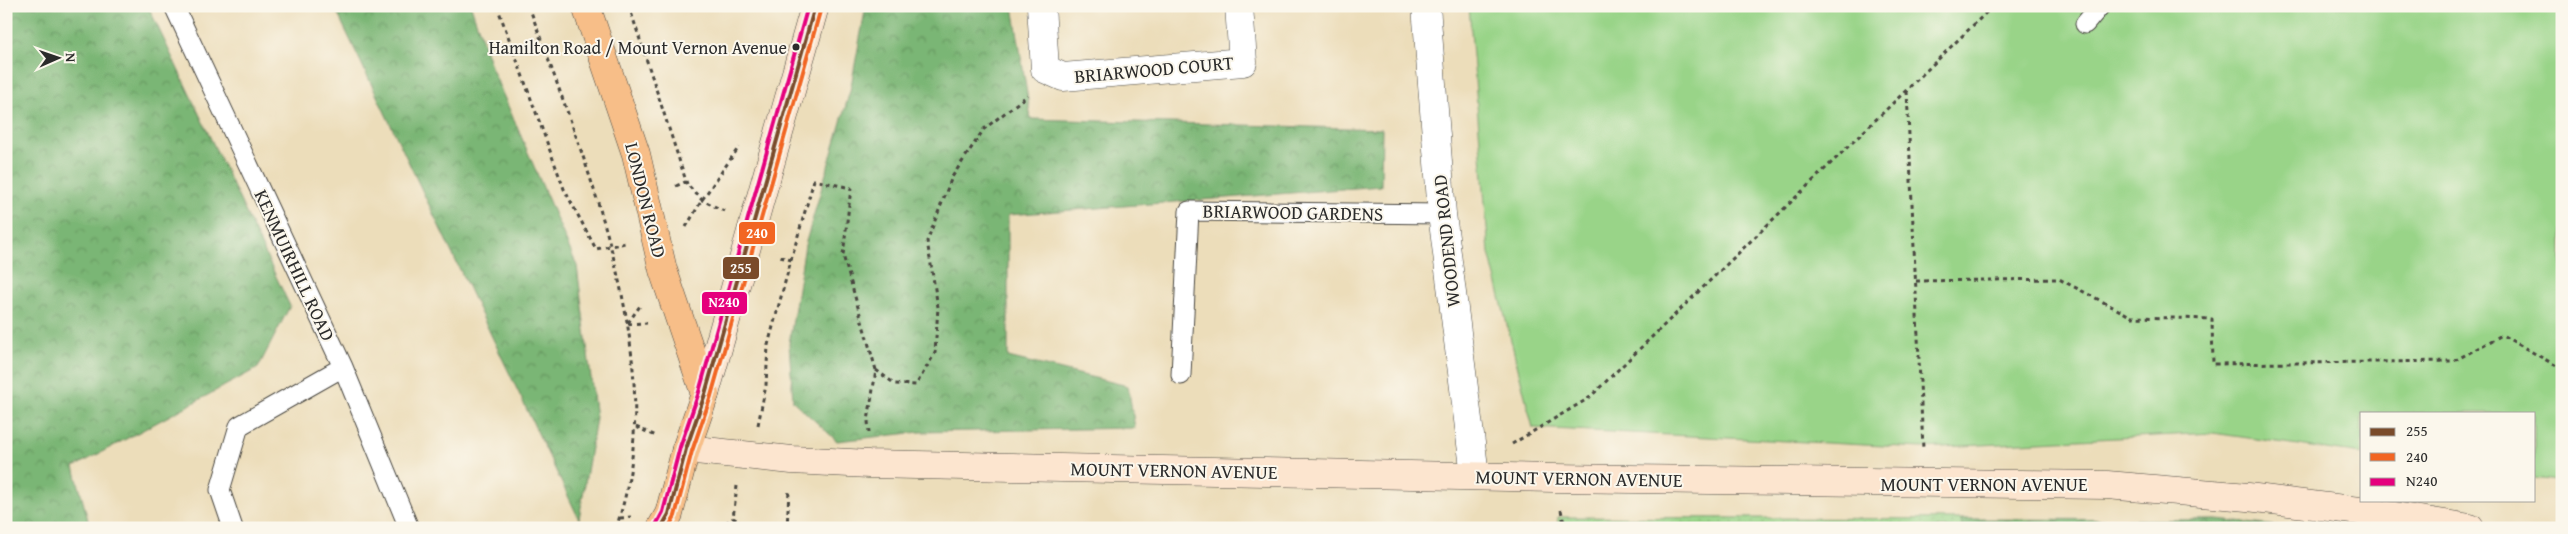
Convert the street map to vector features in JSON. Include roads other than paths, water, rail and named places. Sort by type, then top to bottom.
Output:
[{"type":"main road","name":"LONDON ROAD","points":[[586,6],[636,154],[662,270],[705,394]]},
{"type":"main road","points":[[661,528],[669,514],[686,449],[705,394],[816,6]]},
{"type":"main road","name":"MOUNT VERNON AVENUE","points":[[686,449],[752,456],[869,464],[1897,484],[2107,484],[2366,511],[2470,528]]},
{"type":"street","name":"BRIARWOOD COURT","points":[[1041,6],[1045,69],[1063,77],[1243,62],[1239,6]]},
{"type":"street","name":"WOODEND ROAD","points":[[1426,6],[1442,214],[1476,476]]},
{"type":"lane","name":"KENMUIRHILL ROAD","points":[[174,6],[343,367],[409,528]]},
{"type":"lane","points":[[2085,24],[2100,6]]},
{"type":"lane","name":"BRIARWOOD GARDENS","points":[[1181,375],[1189,211],[1442,214]]},
{"type":"lane","points":[[233,528],[220,490],[239,426],[343,367]]},
{"type":"place","name":"Hamilton Road / Mount Vernon Avenue","points":[[796,47]]}]
